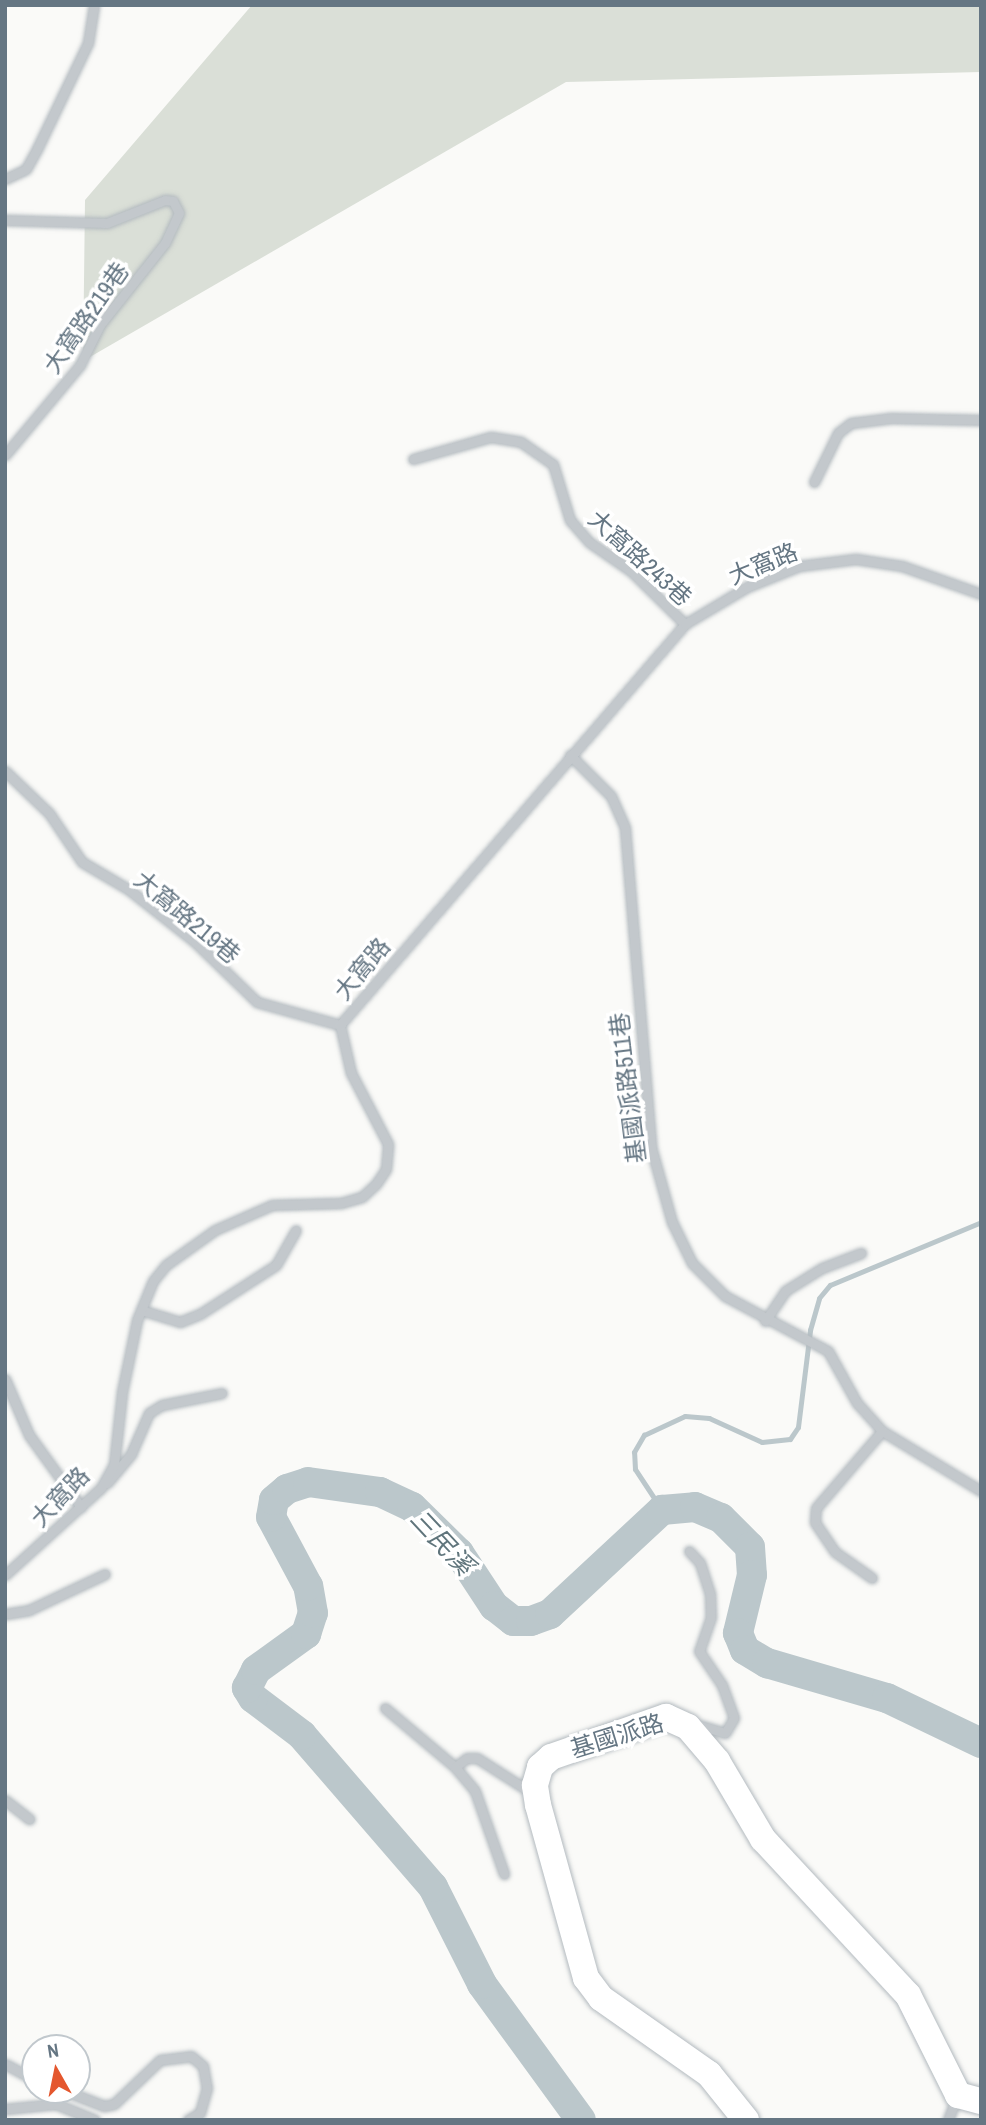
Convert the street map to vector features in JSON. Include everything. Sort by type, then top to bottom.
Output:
[{"type":"street","name":"基國派路","points":[[746,2120],[709,2074],[601,1998],[586,1978],[537,1796],[540,1766],[551,1757],[666,1717],[677,1719],[717,1762],[764,1839],[802,1885],[908,1995],[969,2098]]},
{"type":"lane","points":[[5,179],[26,169],[37,149],[88,43],[94,5]]},
{"type":"lane","name":"大窩路219巷","points":[[5,220],[107,223],[165,200],[173,201],[179,213],[165,243],[100,325],[80,365],[5,455]]},
{"type":"lane","points":[[814,482],[838,433],[851,424],[903,417],[981,420]]},
{"type":"lane","name":"大窩路243巷","points":[[412,459],[491,437],[521,442],[553,464],[570,520],[589,542],[631,572],[685,624]]},
{"type":"lane","name":"大窩路","points":[[5,1575],[101,1488],[114,1465],[122,1392],[141,1310],[153,1281],[166,1265],[215,1230],[272,1205],[341,1203],[362,1197],[376,1184],[386,1169],[388,1144],[352,1073],[340,1025],[685,624],[747,587],[799,566],[856,559],[902,566],[981,594]]},
{"type":"lane","name":"基國派路511巷","points":[[570,755],[611,796],[625,828],[651,1147],[672,1222],[692,1264],[724,1296],[765,1321],[828,1351],[857,1403],[882,1431],[981,1491]]},
{"type":"lane","name":"大窩路219巷","points":[[5,771],[49,813],[82,862],[128,889],[195,942],[257,1002],[340,1025]]},
{"type":"lane","points":[[141,1310],[180,1322],[200,1314],[276,1265],[296,1230]]},
{"type":"lane","points":[[765,1321],[785,1291],[822,1268],[861,1253]]},
{"type":"lane","points":[[5,1379],[29,1435],[81,1507]]},
{"type":"lane","points":[[101,1488],[126,1463],[149,1413],[162,1405],[222,1392]]},
{"type":"lane","points":[[872,1578],[835,1552],[815,1522],[816,1508],[882,1431]]},
{"type":"lane","points":[[677,1719],[725,1733],[734,1718],[722,1685],[699,1651],[711,1617],[710,1594],[700,1563],[689,1551]]},
{"type":"lane","points":[[5,1614],[29,1610],[105,1574]]},
{"type":"lane","points":[[385,1708],[455,1767],[475,1791],[504,1874]]},
{"type":"lane","points":[[455,1767],[467,1758],[477,1758],[537,1796]]},
{"type":"lane","points":[[5,1800],[29,1819]]},
{"type":"lane","points":[[91,2100],[104,2105],[114,2104],[160,2060],[191,2056],[203,2066],[207,2088],[200,2113],[188,2120]]},
{"type":"lane","points":[[5,2064],[21,2073]]},
{"type":"lane","points":[[948,2120],[969,2098]]},
{"type":"lane","points":[[5,2109],[56,2104],[95,2120]]},
{"type":"shaded area","points":[[252,5],[981,5],[981,72],[566,82],[83,361],[85,200]]},
{"type":"waterway","points":[[662,1510],[635,1469],[634,1452],[644,1435],[685,1416],[709,1418],[762,1442],[790,1439],[798,1427],[810,1330],[819,1298],[830,1285],[981,1222]]},
{"type":"waterway","name":"三民溪","points":[[581,2120],[482,1984],[433,1887],[302,1735],[253,1698],[247,1688],[256,1670],[306,1634],[313,1613],[308,1586],[271,1517],[274,1500],[287,1489],[308,1482],[380,1492],[412,1507],[459,1553],[494,1606],[513,1621],[531,1621],[550,1614],[662,1510],[695,1507],[721,1518],[750,1547],[752,1575],[738,1633],[745,1650],[767,1663],[887,1698],[981,1743]]}]
